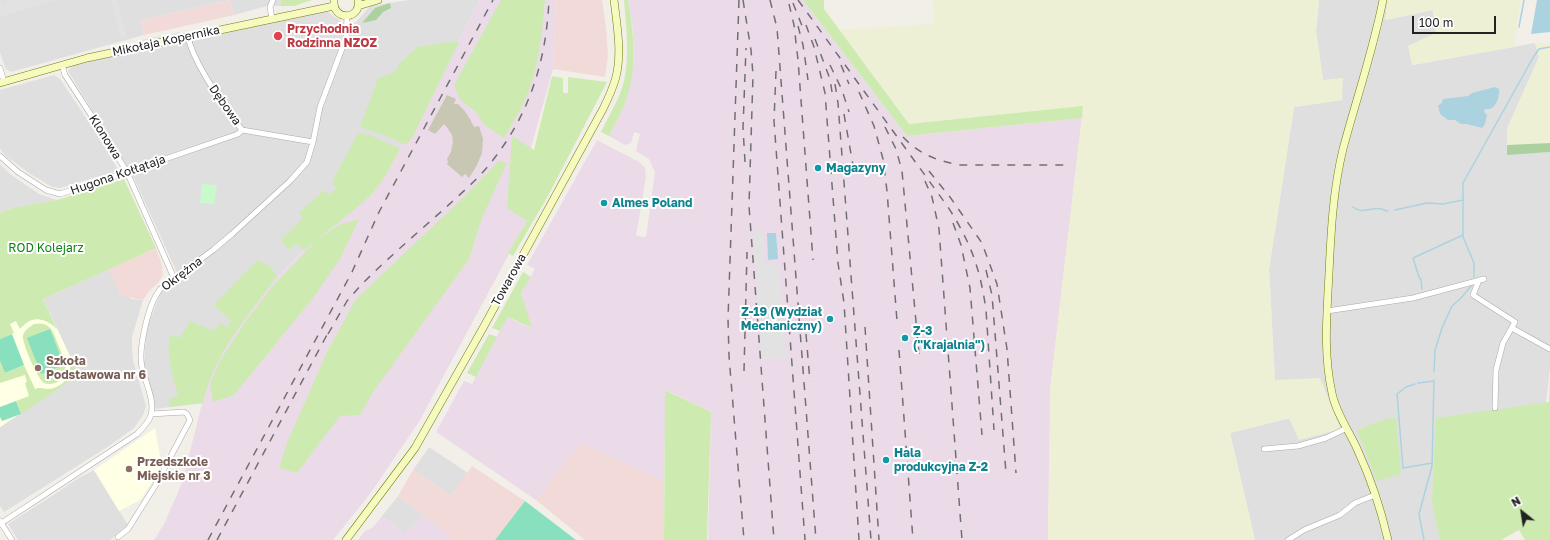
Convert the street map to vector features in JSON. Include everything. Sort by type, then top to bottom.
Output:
[{"type":"street","points":[[272,19],[270,7],[273,0]]},
{"type":"street","points":[[334,3],[339,13],[347,16],[354,13],[358,3],[378,0]]},
{"type":"street","name":"Towarowa","points":[[346,540],[415,448],[483,328],[603,109],[614,83],[618,63],[618,41],[614,0]]},
{"type":"street","points":[[1383,0],[1369,60],[1343,150],[1336,187],[1332,221],[1326,360],[1330,386],[1337,409],[1358,450],[1375,495],[1388,540]]},
{"type":"street","name":"Mikołaja Kopernika","points":[[2,82],[87,58],[272,19],[334,3]]},
{"type":"street","name":"Okrężna","points":[[151,414],[151,399],[141,366],[141,348],[144,331],[154,299],[159,290],[222,242],[290,180],[307,162],[328,82],[346,38],[347,16]]},
{"type":"street","name":"Dębowa","points":[[188,37],[190,46],[201,69],[242,130],[313,142]]},
{"type":"street","name":"Klonowa","points":[[62,65],[65,75],[127,172],[174,278]]},
{"type":"street","points":[[0,68],[2,82]]},
{"type":"street","name":"Hugona Kołłątaja","points":[[0,156],[18,172],[46,190],[54,193],[67,192],[238,134],[242,130]]},
{"type":"street","points":[[1327,311],[1413,298],[1482,280],[1472,295],[1515,322],[1503,343],[1496,370],[1495,408]]},
{"type":"street","points":[[1512,328],[1550,349]]},
{"type":"street","points":[[12,540],[0,523],[137,434],[146,424],[151,414],[184,412],[190,420],[155,486],[128,529],[118,537]]},
{"type":"street","points":[[1264,449],[1298,446],[1326,438],[1346,428]]},
{"type":"street","points":[[1288,540],[1304,530],[1340,516],[1355,503],[1375,495]]},
{"type":"shaded area","points":[[0,0],[230,0],[141,20],[144,35],[11,72],[6,69],[0,53]]},
{"type":"shaded area","points":[[0,0],[5,6],[4,1],[8,0],[56,0],[0,17]]},
{"type":"shaded area","points":[[111,0],[117,0],[127,37],[121,38]]},
{"type":"shaded area","points":[[230,0],[281,0],[280,6],[267,6],[234,15]]},
{"type":"shaded area","points":[[230,0],[234,15],[144,35],[141,20]]},
{"type":"shaded area","points":[[409,0],[480,0],[426,102],[419,109],[392,165],[312,241],[273,282],[245,319],[217,362],[207,384],[203,403],[155,409],[144,363],[147,327],[161,292],[179,277],[133,176],[68,71],[73,65],[215,33],[327,11],[343,23],[355,23],[370,6]]},
{"type":"shaded area","points":[[480,0],[556,0],[553,69],[524,173],[545,187],[420,420],[370,494],[333,540],[154,540],[164,524],[182,483],[207,384],[217,362],[245,319],[273,282],[312,241],[346,216],[375,189],[392,165],[419,109],[426,102]]},
{"type":"shaded area","points":[[556,0],[602,0],[608,55],[605,77],[553,69]]},
{"type":"shaded area","points":[[628,0],[803,0],[907,136],[1082,118],[1051,383],[1048,540],[708,540],[711,412],[666,390],[664,481],[580,443],[536,500],[436,432],[464,381],[472,384],[507,317],[531,328],[521,293],[535,269],[527,265],[597,140],[639,162],[645,168],[646,177],[636,236],[646,237],[655,172],[649,159],[636,151],[640,134],[634,132],[631,143],[625,145],[609,136],[625,103],[634,58],[633,31]]},
{"type":"shaded area","points":[[933,0],[1319,0],[1316,31],[1323,80],[1343,78],[1342,100],[1294,107],[1269,269],[1275,380],[1320,378],[1341,429],[1299,440],[1289,418],[1230,433],[1255,540],[1048,540],[1050,389],[1083,107],[909,124],[840,30],[934,24]]},
{"type":"shaded area","points":[[1319,0],[1388,0],[1385,20],[1433,10],[1436,33],[1413,65],[1535,43],[1539,57],[1507,129],[1507,154],[1550,152],[1550,368],[1546,403],[1436,419],[1494,540],[1255,540],[1230,433],[1290,418],[1320,379],[1275,381],[1269,269],[1294,107],[1341,100],[1323,80],[1316,31]]},
{"type":"shaded area","points":[[1388,0],[1521,0],[1514,47],[1412,65],[1408,46],[1436,33],[1433,10],[1385,20]]},
{"type":"shaded area","points":[[180,32],[181,36],[141,44],[141,40]]},
{"type":"shaded area","points":[[1550,41],[1550,143],[1507,145],[1507,129],[1539,57],[1535,43],[1545,43]]},
{"type":"shaded area","points":[[54,75],[60,79],[100,139],[117,168],[117,171],[60,188],[52,187],[29,173],[6,156],[0,149],[0,90]]},
{"type":"shaded area","points":[[447,95],[456,99],[454,104],[458,104],[464,110],[474,127],[479,126],[483,139],[482,153],[469,178],[465,174],[462,177],[447,164],[447,159],[451,152],[453,142],[452,135],[446,126],[444,124],[435,134],[428,130]]},
{"type":"shaded area","points":[[0,164],[10,174],[39,194],[57,200],[13,208],[0,213]]},
{"type":"shaded area","points":[[753,229],[764,229],[764,262],[779,266],[787,357],[762,360]]},
{"type":"shaded area","points":[[156,248],[161,262],[163,275],[158,283],[150,290],[143,300],[120,296],[109,269]]},
{"type":"shaded area","points":[[109,269],[131,299],[143,300],[132,337],[132,346],[133,360],[146,406],[143,415],[134,428],[109,446],[4,512],[0,506],[0,427],[79,375],[43,299]]},
{"type":"shaded area","name":"Szkoła Podstawowa nr 6","points":[[43,299],[79,375],[0,427],[0,318]]},
{"type":"shaded area","name":"Przedszkole Miejskie nr 3","points":[[155,428],[162,468],[140,500],[119,511],[94,470]]},
{"type":"shaded area","points":[[580,443],[664,481],[664,540],[585,540],[536,500]]},
{"type":"shaded area","points":[[429,447],[468,473],[451,496],[413,470]]},
{"type":"shaded area","points":[[472,466],[525,501],[495,540],[455,540],[398,496],[413,470],[451,496]]},
{"type":"shaded area","points":[[94,470],[128,525],[110,540],[18,540],[8,524],[77,479]]},
{"type":"shaded area","points":[[398,496],[423,515],[405,534],[382,516]]},
{"type":"shaded area","points":[[423,515],[455,540],[358,540],[365,531],[372,528],[382,516],[405,534]]},
{"type":"green space","points":[[281,0],[312,0],[294,6],[280,6]]},
{"type":"green space","points":[[501,0],[545,0],[541,38],[534,76],[525,100],[504,138],[485,125],[475,111],[461,101],[454,85]]},
{"type":"green space","points":[[624,0],[628,0],[633,39],[634,52],[632,77],[622,111],[609,136],[601,132],[620,94],[626,71],[627,40]]},
{"type":"green space","points":[[803,0],[824,0],[824,9],[909,124],[1083,106],[1082,118],[907,136]]},
{"type":"green space","points":[[390,3],[391,8],[383,12],[376,20],[362,23],[375,8]]},
{"type":"green space","points":[[459,42],[412,138],[405,145],[386,136],[360,127],[378,78],[394,73],[400,63],[417,47]]},
{"type":"green space","points":[[552,76],[563,78],[563,93],[568,93],[568,77],[607,82],[549,194],[513,256],[508,253],[527,221],[507,208],[512,136],[534,150]]},
{"type":"green space","points":[[358,133],[370,135],[400,149],[380,184],[370,196],[316,240],[339,225],[359,219],[340,259],[313,298],[234,395],[213,402],[210,384],[220,361],[246,321],[273,286],[314,243],[304,250],[297,243],[289,250],[281,240],[303,218],[299,213],[324,190],[329,195],[337,188],[332,182]]},
{"type":"green space","points":[[1550,143],[1550,152],[1507,155],[1507,145]]},
{"type":"green space","points":[[499,161],[507,163],[482,218],[469,259],[373,392],[360,415],[340,416],[297,473],[279,468],[287,443],[326,354],[356,299],[463,198]]},
{"type":"green space","name":"ROD Kolejarz","points":[[124,179],[156,248],[43,299],[57,329],[47,322],[38,319],[29,321],[20,329],[16,321],[10,324],[14,333],[0,339],[0,213],[13,208],[57,200]]},
{"type":"green space","points":[[202,184],[217,185],[214,204],[200,203]]},
{"type":"green space","points":[[258,260],[270,267],[277,276],[233,336],[215,368],[203,403],[169,407],[170,398],[178,396],[169,358],[170,336],[181,337],[190,321],[214,331],[220,323],[227,327],[231,321],[214,305]]},
{"type":"green space","points":[[523,272],[531,277],[521,293],[532,328],[508,317],[500,331],[492,328]]},
{"type":"green space","points":[[34,324],[44,324],[51,329],[64,358],[65,373],[59,381],[54,383],[46,384],[41,380],[27,352],[23,335],[28,328]]},
{"type":"green space","points":[[50,329],[64,365],[41,374],[27,338]]},
{"type":"green space","points":[[12,334],[24,365],[5,373],[0,361],[0,339]]},
{"type":"green space","points":[[489,334],[497,337],[476,377],[467,373]]},
{"type":"green space","points":[[72,360],[79,375],[21,414],[16,401],[29,396],[25,383],[27,382],[25,375],[0,383],[0,361],[5,373],[24,365],[35,389],[48,389],[62,384],[70,372],[70,361]]},
{"type":"green space","points":[[1550,378],[1550,540],[1525,540],[1519,530],[1501,540],[1440,540],[1432,503],[1436,418],[1549,402]]},
{"type":"green space","points":[[665,390],[711,412],[707,540],[664,540]]},
{"type":"green space","points":[[16,401],[21,414],[2,421],[0,417],[0,407]]},
{"type":"green space","points":[[1396,418],[1401,474],[1377,481],[1357,430],[1385,419]]},
{"type":"green space","points":[[525,501],[576,540],[495,540]]},
{"type":"water","points":[[1537,0],[1550,0],[1550,32],[1531,34]]},
{"type":"water","points":[[1495,87],[1499,89],[1498,100],[1492,108],[1485,109],[1484,112],[1487,115],[1485,124],[1482,128],[1461,124],[1455,120],[1448,120],[1440,114],[1438,105],[1441,104],[1443,99],[1468,96],[1472,93]]},
{"type":"water","points":[[767,233],[776,233],[778,259],[768,260]]},
{"type":"waterway","points":[[1519,27],[1524,0]]},
{"type":"waterway","points":[[1474,277],[1474,263],[1463,237],[1463,183],[1534,56],[1539,49],[1550,47]]},
{"type":"waterway","points":[[1395,210],[1427,203],[1443,204],[1463,200]]},
{"type":"waterway","points":[[1353,207],[1360,210],[1378,208],[1388,211]]},
{"type":"waterway","points":[[1422,289],[1421,280],[1413,258],[1463,235]]},
{"type":"waterway","points":[[1434,372],[1435,350],[1442,328],[1452,306],[1471,286]]},
{"type":"waterway","points":[[1424,540],[1419,514],[1432,466],[1434,380]]},
{"type":"waterway","points":[[1418,383],[1434,381]]},
{"type":"waterway","points":[[1415,384],[1406,387],[1397,394],[1403,468],[1432,463]]},
{"type":"railway","points":[[208,540],[352,272],[379,212],[493,0]]},
{"type":"railway","points":[[328,334],[347,301],[362,284],[472,183],[484,171],[503,146],[525,108],[533,88],[544,45],[549,0]]},
{"type":"railway","points":[[739,0],[728,319],[729,356],[744,540]]},
{"type":"railway","points":[[743,0],[751,50],[753,75],[749,206],[774,540]]},
{"type":"railway","points":[[770,0],[777,28],[816,540]]},
{"type":"railway","points":[[798,0],[948,207],[969,244],[984,295],[994,430]]},
{"type":"railway","points":[[793,3],[804,31]]},
{"type":"railway","points":[[789,4],[794,25],[798,60],[813,260]]},
{"type":"railway","points":[[806,25],[814,47],[825,93],[838,263],[844,303],[859,540]]},
{"type":"railway","points":[[798,26],[803,45],[808,80]]},
{"type":"railway","points":[[815,39],[830,79],[832,92]]},
{"type":"railway","points":[[745,162],[743,128],[746,48]]},
{"type":"railway","points":[[830,65],[842,90],[849,112]]},
{"type":"railway","points":[[841,65],[849,84]]},
{"type":"railway","points":[[776,71],[774,121],[805,540]]},
{"type":"railway","points":[[835,84],[838,103],[871,540]]},
{"type":"railway","points":[[859,92],[874,126],[883,159],[887,191],[897,321]]},
{"type":"railway","points":[[844,114],[854,171]]},
{"type":"railway","points":[[885,127],[896,149],[902,171],[919,354]]},
{"type":"railway","points":[[903,137],[915,148],[929,156],[960,165],[1066,165]]},
{"type":"railway","points":[[929,171],[950,197],[982,243],[997,284],[1007,349],[1016,473]]},
{"type":"railway","points":[[925,181],[932,197],[939,229],[962,540]]},
{"type":"railway","points":[[953,223],[961,245],[970,288],[982,435]]},
{"type":"railway","points":[[744,371],[747,252]]},
{"type":"railway","points":[[986,270],[992,295],[1006,473]]},
{"type":"railway","points":[[865,327],[879,540]]},
{"type":"railway","points":[[217,540],[329,331]]},
{"type":"railway","points":[[806,334],[810,382]]},
{"type":"railway","points":[[899,350],[913,540]]},
{"type":"place","name":"Przychodnia Rodzinna NZOZ","points":[[278,36]]},
{"type":"place","name":"Magazyny","points":[[818,168]]},
{"type":"place","name":"Almes Poland","points":[[604,203]]},
{"type":"place","name":"Z-19 (Wydział Mechaniczny)","points":[[830,319]]},
{"type":"place","name":"Z-3 (\"Krajalnia\")","points":[[905,338]]},
{"type":"place","name":"Szkoła Podstawowa nr 6","points":[[38,368]]},
{"type":"place","name":"Hala produkcyjna Z-2","points":[[886,460]]},
{"type":"place","name":"Przedszkole Miejskie nr 3","points":[[129,469]]}]
